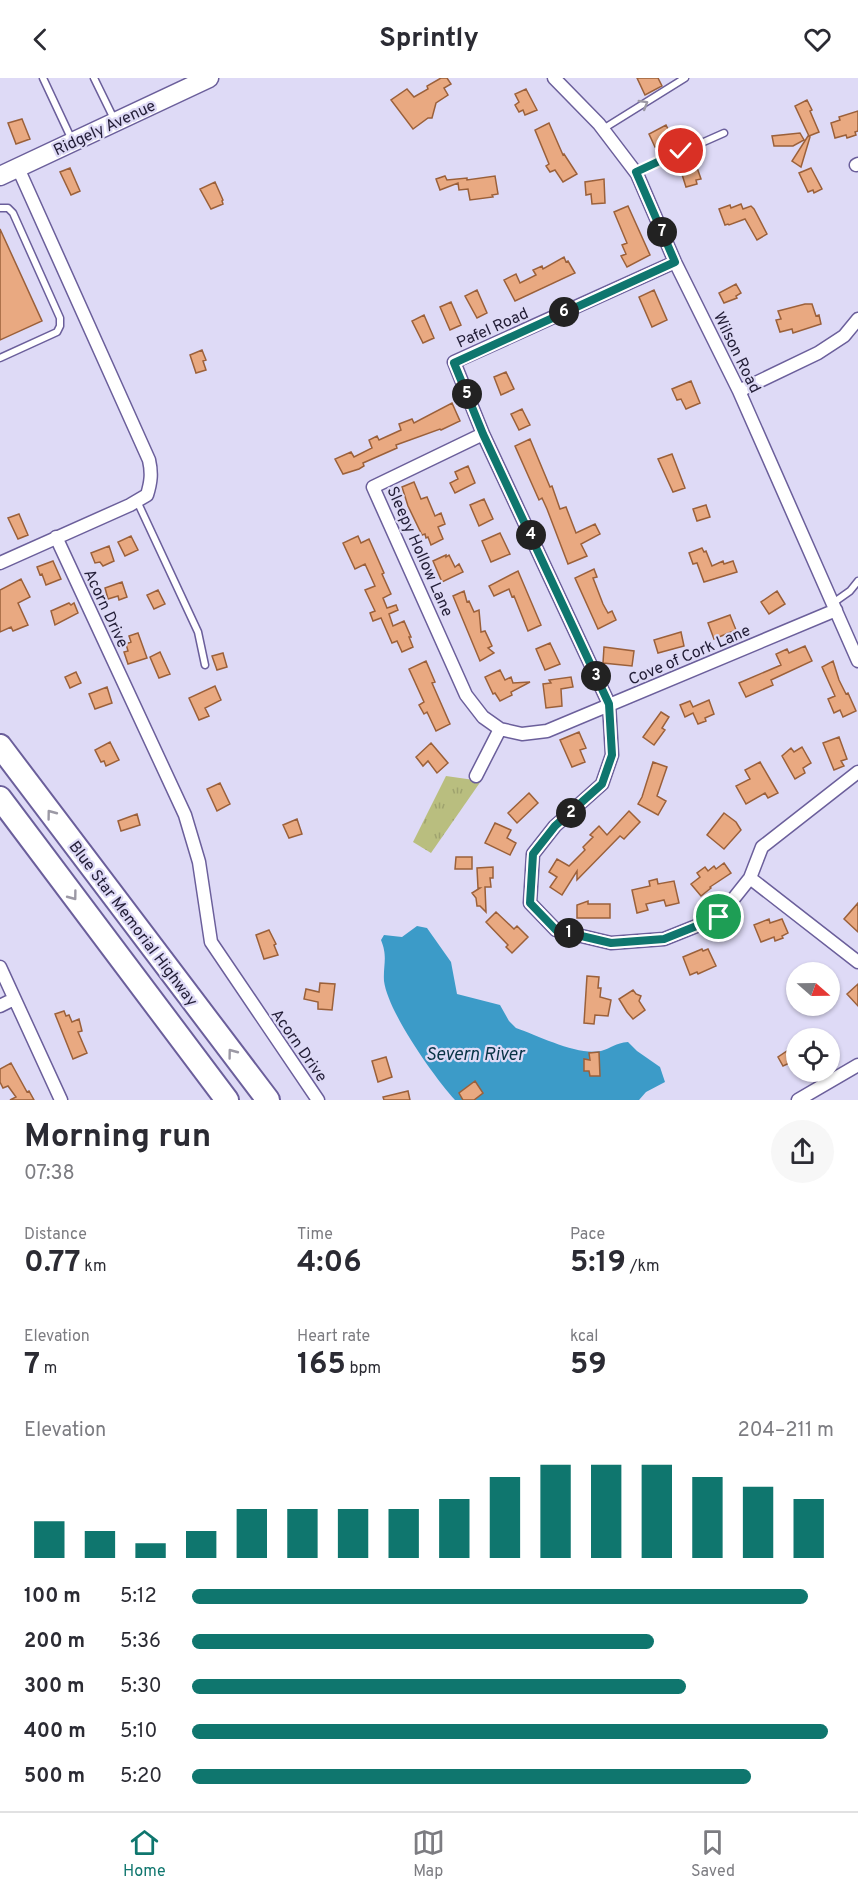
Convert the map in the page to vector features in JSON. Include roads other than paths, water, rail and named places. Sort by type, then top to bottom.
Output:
[{"type":"highway","name":"Blue Star Memorial Highway","points":[[0,746],[268,1100]]},
{"type":"highway","name":"Blue Star Memorial Highway","points":[[0,798],[227,1100]]},
{"type":"main road","name":"Ridgely Avenue","points":[[0,176],[115,122],[197,80]]},
{"type":"street","name":"Wilson Road","points":[[554,78],[603,129],[636,172],[675,262],[739,391],[858,661]]},
{"type":"street","points":[[0,563],[147,495],[151,471],[149,460],[18,168]]},
{"type":"street","name":"Pafel Road","points":[[483,434],[454,363],[675,262]]},
{"type":"street","points":[[739,391],[818,353],[844,336],[858,319]]},
{"type":"street","points":[[483,434],[609,704],[612,755],[602,784],[555,826],[533,854],[530,903],[556,930],[611,943],[664,939],[719,917],[750,879],[762,847],[858,772]]},
{"type":"street","name":"Sleepy Hollow Lane","points":[[483,434],[374,487],[466,695],[483,717],[500,729]]},
{"type":"street","name":"Acorn Drive","points":[[56,537],[185,815],[199,862],[211,942],[318,1100]]},
{"type":"street","name":"Cove of Cork Lane","points":[[500,729],[522,734],[547,731],[835,607]]},
{"type":"street","points":[[476,776],[500,729]]},
{"type":"street","points":[[750,879],[858,962]]},
{"type":"street","points":[[0,967],[61,1100]]},
{"type":"street","points":[[0,1005],[14,999]]},
{"type":"street","points":[[798,1100],[858,1065]]},
{"type":"lane","points":[[43,78],[73,142]]},
{"type":"lane","points":[[94,78],[115,122]]},
{"type":"lane","points":[[603,129],[685,78]]},
{"type":"lane","points":[[636,172],[724,133]]},
{"type":"lane","points":[[0,208],[8,208],[14,213],[60,318],[57,332],[0,358]]},
{"type":"lane","points":[[136,501],[198,632],[205,665]]},
{"type":"lane","points":[[835,607],[858,580]]},
{"type":"water","name":"Severn River","points":[[417,926],[427,928],[451,962],[457,994],[500,1005],[516,1028],[570,1048],[592,1052],[628,1042],[660,1067],[665,1082],[646,1092],[639,1100],[455,1100],[424,1060],[403,1026],[387,994],[384,981],[385,956],[381,940],[384,935],[402,937]]}]
